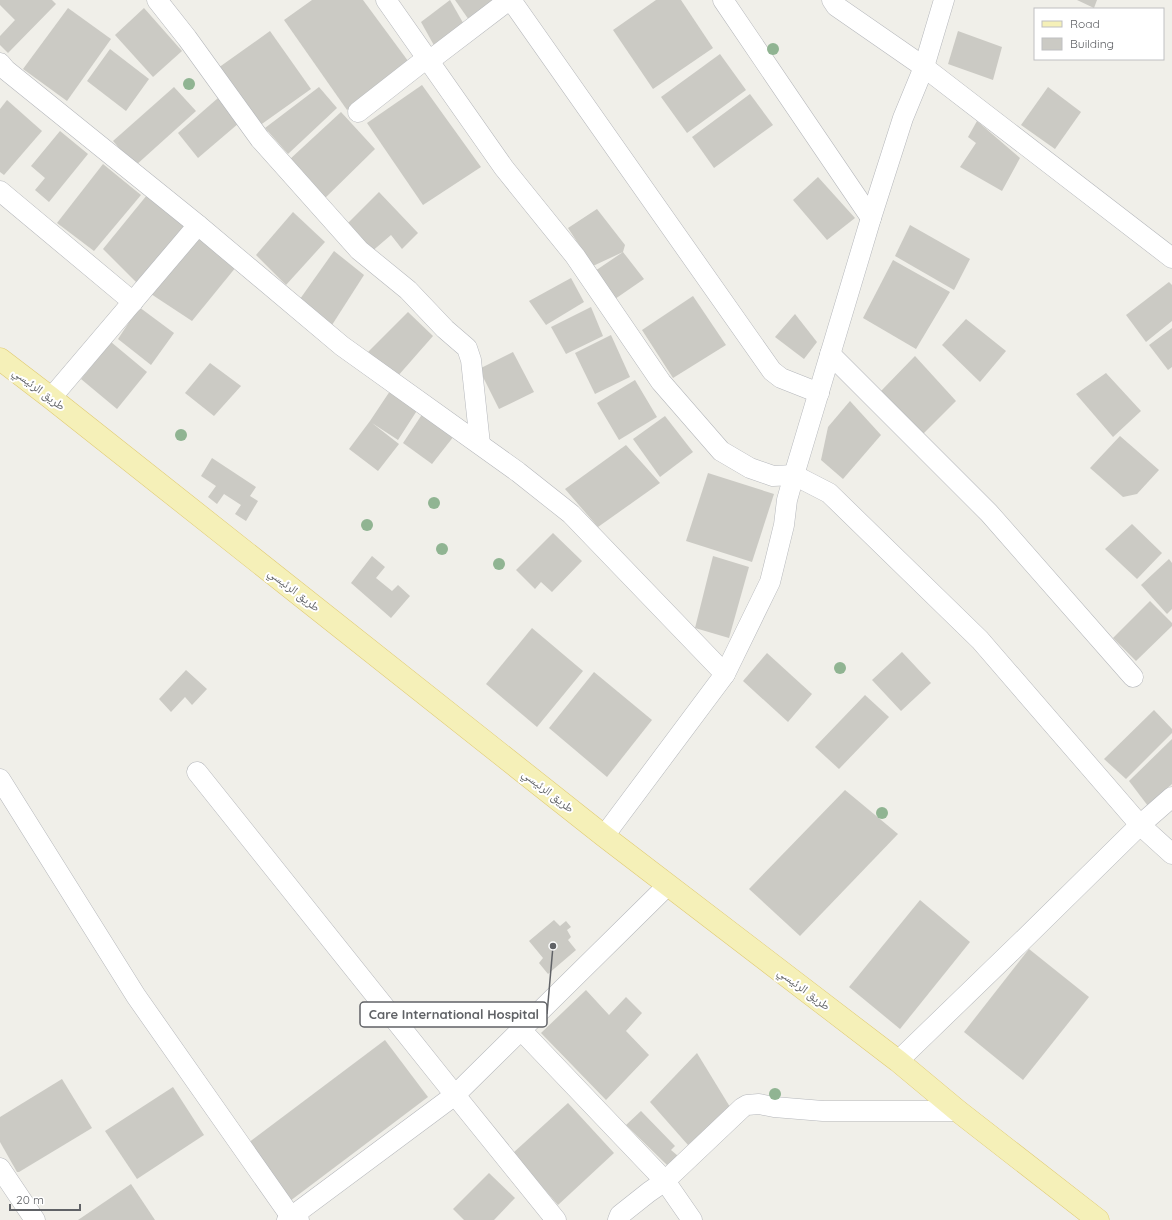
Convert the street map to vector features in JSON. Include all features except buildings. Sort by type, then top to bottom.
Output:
[{"type":"main road","name":"طريق الرئيسي","points":[[0,359],[604,836],[898,1061],[958,1111],[1098,1220]]},
{"type":"street","points":[[157,0],[187,38],[260,139],[360,250],[408,290],[445,329],[467,348],[470,360],[480,444]]},
{"type":"street","points":[[386,0],[504,168],[574,256],[661,382],[721,451],[750,468],[773,476],[794,475],[830,493],[980,640],[1140,824],[1172,854]]},
{"type":"street","points":[[358,112],[510,0],[772,371],[781,378],[818,392]]},
{"type":"street","points":[[723,0],[871,218]]},
{"type":"street","points":[[832,0],[836,6],[924,68],[1172,258]]},
{"type":"street","points":[[604,836],[724,674],[770,582],[784,526],[787,500],[818,392],[903,118],[924,68],[944,0]]},
{"type":"street","points":[[2,70],[198,225],[342,346],[480,444],[571,514],[724,674]]},
{"type":"street","points":[[0,191],[133,302]]},
{"type":"street","points":[[51,398],[198,225]]},
{"type":"street","points":[[830,354],[989,513],[1133,677]]},
{"type":"street","points":[[197,772],[556,1220]]},
{"type":"street","points":[[0,779],[136,996],[289,1214],[294,1218],[455,1095],[668,885]]},
{"type":"street","points":[[898,1061],[1140,824],[1172,797]]},
{"type":"street","points":[[521,1030],[665,1181],[692,1220]]},
{"type":"street","points":[[618,1220],[620,1215],[665,1181],[747,1105],[759,1104],[823,1111],[958,1111]]},
{"type":"street","points":[[0,1168],[35,1220]]},
{"type":"place","name":"Care International Hospital","points":[[553,946]]}]
